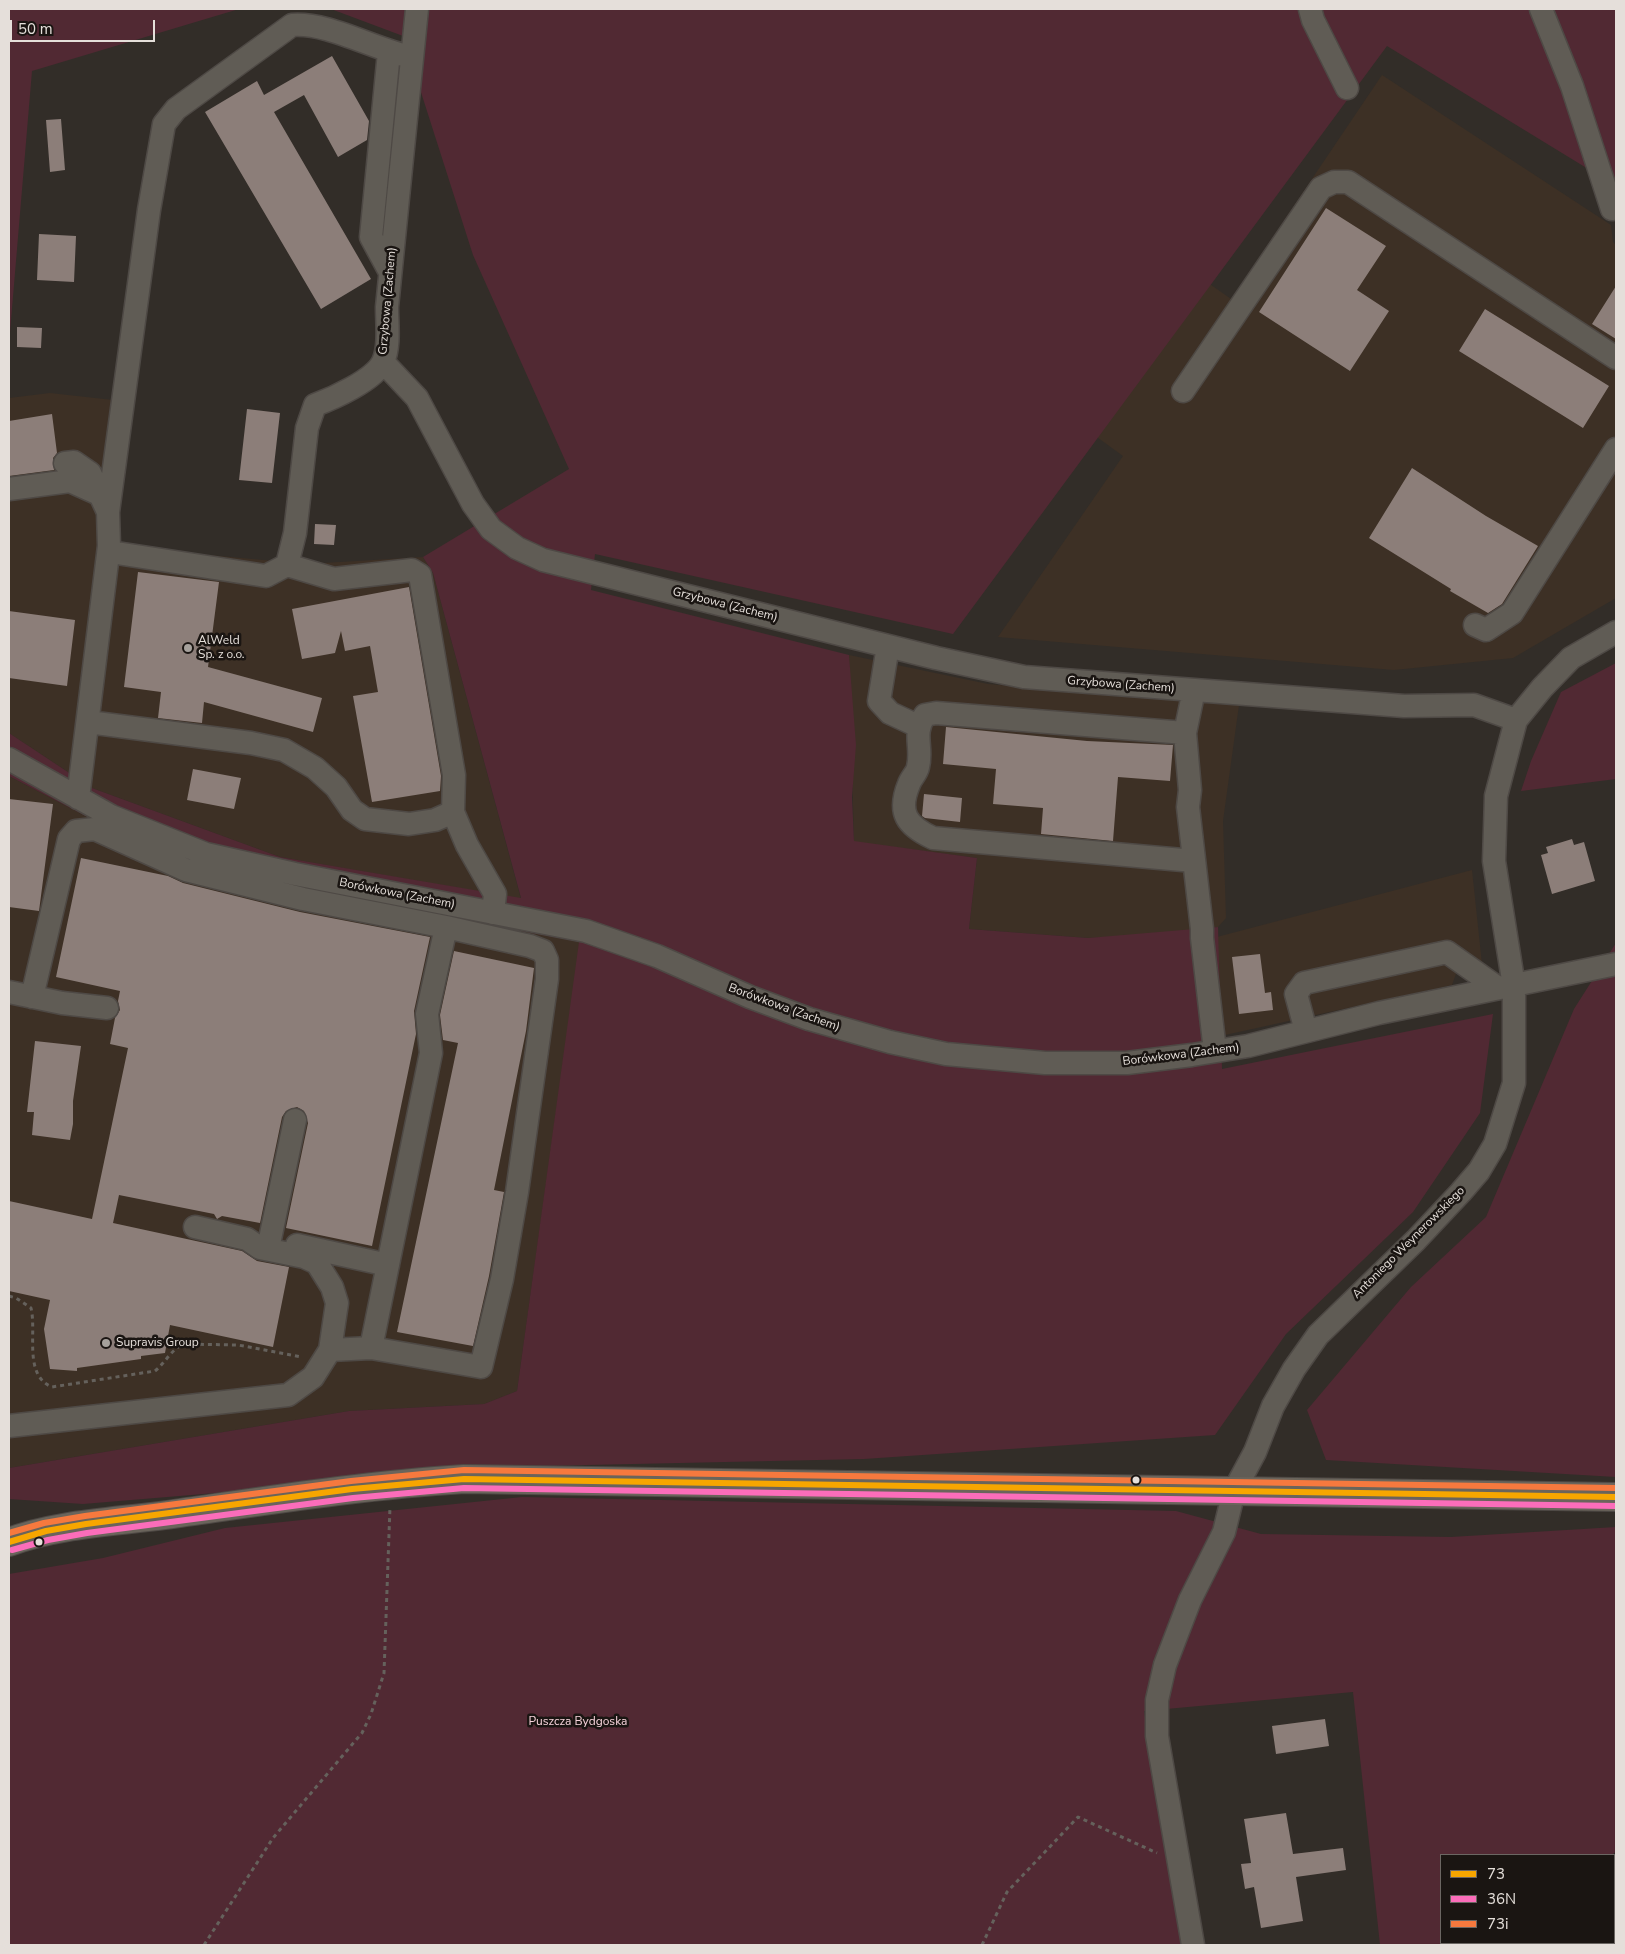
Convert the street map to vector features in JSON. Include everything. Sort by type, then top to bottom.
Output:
[{"type":"main road","points":[[16,1535],[391,1484],[464,1479],[1616,1497]]},
{"type":"street","name":"Grzybowa (Zachem)","points":[[417,9],[390,272],[387,307],[387,344],[383,362],[417,398],[473,504],[491,529],[517,548],[543,560],[1024,678],[1404,706],[1474,705],[1516,720]]},
{"type":"street","points":[[1310,9],[1313,20],[1347,88]]},
{"type":"street","points":[[1540,9],[1572,86],[1612,209]]},
{"type":"street","points":[[78,798],[110,552],[104,503],[164,124],[176,108],[292,24],[309,23],[389,52],[411,57]]},
{"type":"street","points":[[389,52],[371,237],[390,272]]},
{"type":"street","points":[[1183,391],[1321,188],[1334,182],[1348,182],[1616,358]]},
{"type":"street","points":[[110,552],[266,576],[286,565],[295,533],[307,428],[315,405],[341,395],[373,375],[383,362]]},
{"type":"street","points":[[1475,625],[1486,630],[1512,613],[1616,449]]},
{"type":"street","points":[[65,463],[74,462],[90,473],[104,503]]},
{"type":"street","points":[[9,489],[70,481],[104,503]]},
{"type":"street","points":[[286,565],[334,580],[412,570],[420,575],[454,775],[453,812],[467,845],[495,894],[493,913]]},
{"type":"street","name":"Antoniego Weynerowskiego","points":[[1193,1945],[1159,1758],[1157,1700],[1165,1664],[1178,1627],[1224,1532],[1234,1492],[1255,1452],[1272,1406],[1294,1369],[1318,1335],[1416,1240],[1461,1192],[1478,1171],[1495,1144],[1514,1082],[1494,861],[1496,796],[1516,720],[1542,688],[1571,658],[1616,632]]},
{"type":"street","points":[[888,646],[879,701],[890,713],[918,726]]},
{"type":"street","points":[[1194,690],[1185,733],[1190,790],[1188,807],[1216,1051]]},
{"type":"street","points":[[1185,733],[936,713],[925,715],[918,726],[918,767],[909,784],[905,808],[908,822],[918,831],[933,838],[1194,861]]},
{"type":"street","points":[[88,722],[251,742],[284,750],[314,768],[336,788],[352,810],[365,820],[410,824],[436,820],[453,812]]},
{"type":"street","name":"Borówkowa (Zachem)","points":[[9,759],[111,816],[206,854],[586,931],[657,956],[750,997],[809,1019],[890,1042],[946,1054],[1046,1064],[1126,1063],[1216,1051],[1379,1013],[1616,964]]},
{"type":"street","points":[[32,997],[69,838],[76,831],[95,829],[186,870],[303,899],[446,927],[530,946],[543,951],[547,960],[547,979],[518,1183],[502,1279],[481,1368],[372,1348],[326,1357]]},
{"type":"street","points":[[372,1348],[431,1053],[427,1014],[446,927]]},
{"type":"street","points":[[1306,1031],[1296,994],[1304,983],[1447,952],[1506,987]]},
{"type":"street","points":[[9,992],[62,1003],[107,1008]]},
{"type":"street","points":[[270,1239],[295,1120]]},
{"type":"street","points":[[195,1227],[246,1239],[270,1239],[388,1265]]},
{"type":"street","points":[[9,1426],[288,1395],[313,1377],[326,1357],[337,1303],[332,1287],[317,1264],[304,1257],[260,1248],[246,1239]]},
{"type":"path","points":[[9,1296],[16,1298],[31,1308],[35,1371],[45,1384],[52,1387],[155,1371],[165,1363],[175,1348],[183,1344],[238,1345],[298,1356],[326,1357]]},
{"type":"path","points":[[204,1945],[273,1838],[356,1740],[371,1714],[384,1673],[391,1484]]},
{"type":"path","points":[[982,1945],[1007,1892],[1078,1817],[1178,1863]]},
{"type":"shaded area","points":[[1382,75],[1611,225],[1613,242],[1616,245],[1616,598],[1513,658],[1394,670],[998,637],[1123,456],[1046,400],[1156,246],[1231,299]]},
{"type":"shaded area","points":[[50,393],[113,400],[110,546],[307,564],[423,557],[433,573],[521,899],[280,857],[92,788],[9,733],[9,398]]},
{"type":"shaded area","points":[[849,655],[988,684],[1239,705],[1223,821],[1226,918],[1218,927],[1141,936],[1088,938],[969,929],[977,858],[854,842]]},
{"type":"shaded area","points":[[9,776],[122,835],[280,885],[580,942],[517,1391],[484,1404],[349,1411],[9,1468]]},
{"type":"shaded area","points":[[1472,870],[1482,964],[1457,971],[1452,985],[1225,1035],[1213,938]]},
{"type":"green space","points":[[9,9],[239,9],[32,71],[9,344]]},
{"type":"green space","points":[[331,9],[1616,9],[1616,186],[1387,46],[953,634],[595,554],[591,590],[849,655],[856,745],[852,797],[854,841],[977,858],[969,929],[1088,938],[1218,927],[1222,1069],[1493,1014],[1480,1113],[1413,1212],[1286,1334],[1215,1435],[864,1459],[541,1466],[83,1504],[9,1499],[9,1468],[349,1411],[484,1404],[517,1391],[579,942],[280,885],[122,835],[9,776],[9,733],[92,788],[280,857],[521,898],[433,573],[423,557],[569,469],[473,255],[403,36]]},
{"type":"green space","points":[[1616,663],[1616,779],[1521,791],[1531,761],[1561,692]]},
{"type":"green space","points":[[1616,943],[1616,1477],[1326,1460],[1307,1410],[1411,1287],[1486,1217],[1574,1009]]},
{"type":"green space","name":"Puszcza Bydgoska","points":[[522,1497],[1176,1511],[1261,1534],[1451,1537],[1616,1527],[1616,1852],[1613,1854],[1440,1854],[1440,1944],[1460,1944],[1380,1945],[1353,1692],[1144,1711],[1182,1945],[9,1945],[9,1574],[103,1558],[225,1528]]},
{"type":"building","points":[[332,56],[369,121],[367,140],[338,157],[304,95],[274,112],[371,279],[321,309],[205,112],[257,81],[264,95]]},
{"type":"building","points":[[61,119],[65,170],[50,172],[46,120]]},
{"type":"building","points":[[1326,208],[1386,246],[1357,290],[1389,311],[1350,371],[1259,312]]},
{"type":"building","points":[[39,234],[76,236],[74,282],[37,280]]},
{"type":"building","points":[[1616,286],[1616,339],[1592,324]]},
{"type":"building","points":[[1485,309],[1609,386],[1583,428],[1459,351]]},
{"type":"building","points":[[17,327],[42,328],[41,348],[17,347]]},
{"type":"building","points":[[247,409],[280,413],[272,483],[239,480]]},
{"type":"building","points":[[52,414],[57,453],[53,458],[54,470],[9,476],[9,421]]},
{"type":"building","points":[[1412,468],[1486,516],[1538,546],[1502,604],[1488,613],[1450,591],[1451,589],[1369,538]]},
{"type":"building","points":[[315,524],[336,525],[334,545],[314,544]]},
{"type":"building","points":[[138,572],[219,582],[208,667],[322,698],[313,732],[204,702],[202,723],[158,718],[161,692],[124,687]]},
{"type":"building","points":[[409,587],[441,776],[440,791],[372,802],[353,696],[378,692],[370,646],[345,651],[341,631],[335,653],[302,659],[292,609]]},
{"type":"building","points":[[9,611],[75,620],[67,686],[9,678]]},
{"type":"building","points":[[946,727],[1087,741],[1173,745],[1170,781],[1118,777],[1113,841],[1041,834],[1043,808],[993,804],[996,769],[943,764]]},
{"type":"building","points":[[193,769],[241,778],[234,809],[187,800]]},
{"type":"building","points":[[924,794],[962,798],[960,822],[925,818],[922,816]]},
{"type":"building","points":[[9,799],[53,804],[39,911],[9,907]]},
{"type":"building","points":[[1572,839],[1574,845],[1584,842],[1595,881],[1552,894],[1541,855],[1548,853],[1546,847]]},
{"type":"building","points":[[81,858],[168,876],[183,883],[300,912],[430,937],[414,1011],[416,1034],[372,1246],[286,1228],[308,1123],[304,1111],[297,1107],[286,1111],[282,1117],[260,1223],[222,1216],[217,1219],[214,1214],[119,1195],[113,1223],[242,1251],[257,1261],[289,1267],[273,1347],[170,1325],[165,1353],[141,1356],[141,1359],[77,1368],[77,1371],[50,1369],[44,1329],[50,1300],[9,1291],[9,1201],[92,1219],[128,1048],[110,1044],[115,1018],[120,1010],[118,1001],[120,991],[56,977]]},
{"type":"building","points":[[454,951],[534,968],[526,1031],[494,1190],[504,1192],[489,1276],[473,1346],[397,1332],[458,1043],[443,1040],[440,1015]]},
{"type":"building","points":[[1260,954],[1265,993],[1271,992],[1273,1010],[1239,1014],[1232,957]]},
{"type":"building","points":[[35,1041],[81,1046],[73,1101],[73,1124],[70,1140],[32,1135],[34,1112],[27,1112]]},
{"type":"building","points":[[1325,1719],[1329,1746],[1276,1754],[1272,1726]]},
{"type":"building","points":[[1286,1813],[1293,1854],[1343,1848],[1346,1870],[1296,1877],[1303,1921],[1261,1928],[1254,1887],[1245,1889],[1241,1864],[1251,1863],[1244,1819]]},
{"type":"transit line","name":"73i","points":[[9,1533],[44,1523],[85,1516],[351,1481],[464,1470],[1616,1488]]},
{"type":"transit line","name":"73","points":[[9,1542],[46,1531],[86,1524],[352,1489],[464,1479],[1616,1497]]},
{"type":"transit line","name":"36N","points":[[12,1550],[48,1540],[87,1533],[353,1498],[464,1488],[1616,1506]]},
{"type":"place","name":"AlWeld Sp. z o.o.","points":[[188,648]]},
{"type":"place","name":"Supravis Group","points":[[106,1343]]}]
